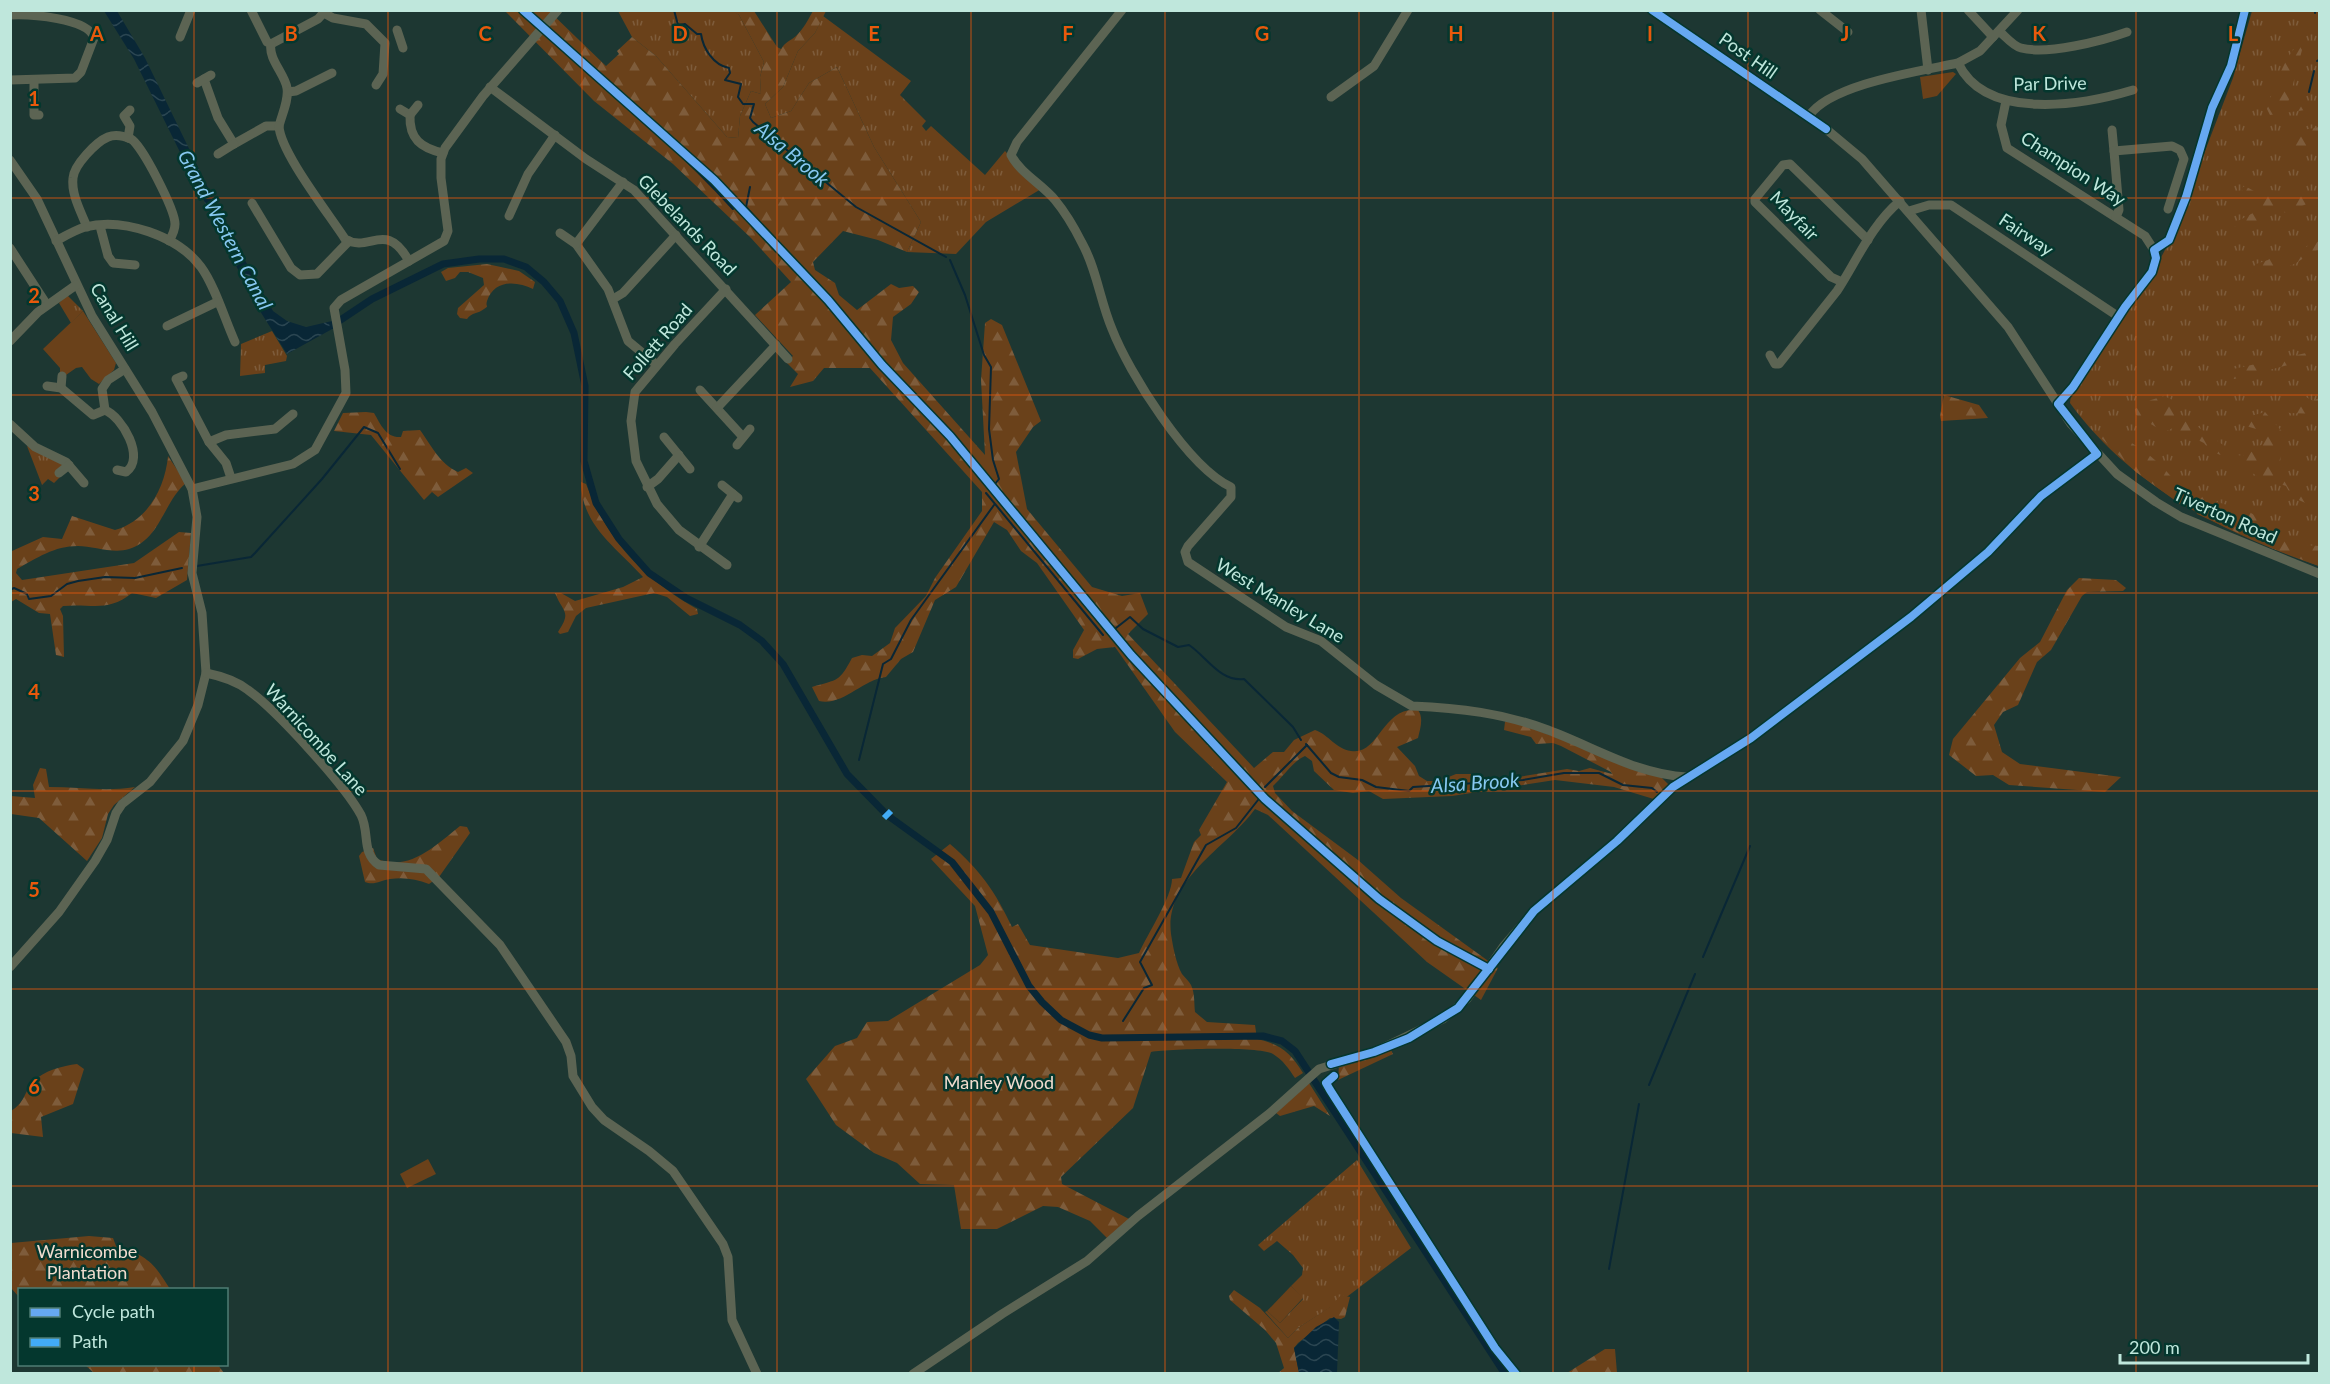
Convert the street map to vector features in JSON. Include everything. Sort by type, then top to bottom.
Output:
[{"type":"street","points":[[184,34],[190,10]]},
{"type":"street","points":[[251,10],[267,42],[271,44]]},
{"type":"street","points":[[192,489],[293,464],[308,456],[320,442],[346,393],[345,370],[334,308],[341,300],[441,244],[446,237],[441,178],[443,153],[490,87],[558,10]]},
{"type":"street","name":"West Manley Lane","points":[[1122,10],[1017,142],[1011,155],[1016,163],[1057,202],[1082,242],[1118,344],[1142,385],[1187,448],[1208,472],[1231,487],[1231,496],[1188,546],[1185,552],[1188,562],[1286,627],[1321,641],[1376,686],[1405,703],[1412,706],[1490,713],[1548,730],[1672,783],[1688,778],[1751,738],[1911,617],[1988,552],[2041,496],[2097,454]]},
{"type":"street","points":[[1331,98],[1374,66],[1408,10]]},
{"type":"street","name":"Post Hill","points":[[1652,10],[1809,116],[1862,159],[2008,327],[2058,404],[2097,454]]},
{"type":"street","points":[[1820,10],[1837,27],[1848,32]]},
{"type":"street","points":[[1921,10],[1928,70]]},
{"type":"street","points":[[1968,10],[1996,34],[2020,48],[2036,50],[2087,44],[2127,32]]},
{"type":"street","points":[[1809,116],[1816,106],[1868,83],[1958,63],[1980,51],[2018,10]]},
{"type":"street","points":[[2058,404],[2073,387],[2119,316],[2152,272],[2156,258],[2154,250],[2169,240],[2186,197],[2212,108],[2231,66],[2245,10]]},
{"type":"street","points":[[271,44],[325,12],[333,18],[366,24],[385,43],[383,74],[376,85]]},
{"type":"street","points":[[10,15],[24,14],[71,21],[90,30],[94,38],[81,72],[75,78],[10,80]]},
{"type":"street","points":[[2115,37],[2120,47]]},
{"type":"street","points":[[385,43],[400,39]]},
{"type":"street","points":[[271,44],[270,51],[288,92],[279,126],[280,135],[302,182],[349,241]]},
{"type":"street","name":"Par Drive","points":[[1958,63],[1967,77],[1979,88],[2006,102],[2038,104],[2123,98],[2133,90]]},
{"type":"street","points":[[383,74],[393,80]]},
{"type":"street","points":[[288,92],[296,91],[328,75],[330,86]]},
{"type":"street","points":[[204,79],[218,118],[234,144]]},
{"type":"street","points":[[34,80],[34,115]]},
{"type":"street","name":"Glebelands Road","points":[[490,87],[623,182],[676,235],[788,359]]},
{"type":"street","name":"Champion Way","points":[[2006,102],[2001,125],[2007,148],[2145,236],[2154,250]]},
{"type":"street","points":[[410,115],[418,105]]},
{"type":"street","points":[[400,109],[410,115],[416,142],[424,148],[443,153]]},
{"type":"street","points":[[124,116],[130,126],[128,138]]},
{"type":"street","points":[[218,154],[266,126],[279,126]]},
{"type":"street","points":[[2112,130],[2119,210],[2116,217]]},
{"type":"street","points":[[509,216],[528,174],[555,135]]},
{"type":"street","points":[[87,227],[74,188],[73,176],[76,168],[107,137],[128,138],[141,150],[174,217],[174,232],[170,241]]},
{"type":"street","points":[[2114,151],[2172,146],[2180,150],[2184,159],[2167,196],[2168,209]]},
{"type":"street","name":"Mayfair","points":[[1840,281],[1824,270],[1755,202],[1755,199],[1783,165],[1790,164],[1868,240]]},
{"type":"street","name":"Canal Hill","points":[[10,968],[59,912],[95,861],[107,840],[116,813],[122,804],[150,782],[183,741],[198,705],[206,673],[202,613],[192,573],[197,527],[192,489],[152,412],[76,285],[37,199],[12,166]]},
{"type":"street","points":[[579,248],[623,182]]},
{"type":"street","points":[[1770,355],[1775,364],[1779,364],[1836,291],[1840,281],[1868,240],[1900,201]]},
{"type":"street","name":"Fairway","points":[[1909,212],[1929,205],[1951,205],[2119,316]]},
{"type":"street","points":[[257,206],[291,268],[300,275],[317,274],[349,241],[394,242],[409,261]]},
{"type":"street","points":[[100,226],[111,267],[135,265]]},
{"type":"street","points":[[56,241],[87,227],[100,226],[136,228],[170,241],[198,262],[230,337]]},
{"type":"street","points":[[560,233],[579,248],[602,278],[628,341],[657,365]]},
{"type":"street","points":[[612,299],[623,293],[676,235]]},
{"type":"street","points":[[11,248],[47,305]]},
{"type":"street","points":[[10,341],[47,305],[76,285]]},
{"type":"street","name":"Follett Road","points":[[726,289],[635,392],[631,407],[634,450],[647,487],[670,521],[699,547],[728,565]]},
{"type":"street","points":[[167,326],[183,323],[217,302]]},
{"type":"street","points":[[717,408],[776,345]]},
{"type":"street","points":[[125,369],[103,386],[101,393],[105,410],[114,416],[135,449],[136,460],[121,471],[130,483]]},
{"type":"street","points":[[61,388],[62,376]]},
{"type":"street","points":[[183,376],[176,379],[209,442],[226,463],[231,478]]},
{"type":"street","points":[[47,386],[61,388],[90,413],[99,414],[105,410]]},
{"type":"street","points":[[700,390],[717,408],[740,441],[750,429]]},
{"type":"street","points":[[209,442],[226,435],[275,429],[291,415],[299,423]]},
{"type":"street","points":[[10,424],[34,447],[62,458],[84,483]]},
{"type":"street","points":[[664,437],[690,469]]},
{"type":"street","name":"Tiverton Road","points":[[2097,454],[2131,485],[2175,514],[2319,574]]},
{"type":"street","points":[[647,487],[653,484],[679,455]]},
{"type":"street","points":[[59,473],[69,465]]},
{"type":"street","points":[[699,547],[735,496],[722,485]]},
{"type":"street","name":"Warnicombe Lane","points":[[206,673],[224,676],[248,690],[327,771],[355,805],[363,819],[367,850],[373,861],[386,866],[412,866],[426,869],[500,945],[566,1042],[571,1056],[573,1076],[592,1107],[604,1120],[650,1150],[673,1171],[723,1244],[728,1257],[732,1320],[757,1374]]},
{"type":"street","points":[[913,1374],[1002,1314],[1087,1262],[1138,1216],[1269,1113],[1319,1069],[1374,1052],[1408,1038],[1443,1019],[1474,990],[1514,933],[1534,911],[1617,841],[1672,783]]},
{"type":"green space","points":[[732,10],[739,15],[764,62],[760,77],[761,94],[751,91],[740,116],[738,138],[727,137],[656,56],[632,37],[618,11]]},
{"type":"green space","name":"Manley Wood","points":[[505,11],[549,11],[606,66],[619,54],[617,51],[632,37],[656,56],[727,137],[738,138],[740,116],[751,91],[761,94],[760,77],[764,62],[739,15],[732,11],[754,11],[777,47],[781,49],[799,33],[813,11],[826,11],[815,33],[798,51],[783,87],[765,104],[771,118],[791,111],[809,83],[837,67],[874,147],[921,222],[907,252],[878,240],[843,231],[813,262],[815,270],[835,283],[839,295],[857,310],[891,284],[899,288],[913,286],[919,292],[911,304],[893,317],[891,340],[903,363],[985,455],[981,380],[985,323],[991,319],[1002,325],[1041,421],[1033,427],[1016,452],[1027,509],[1092,587],[1122,596],[1140,593],[1148,614],[1128,634],[1254,768],[1273,752],[1284,752],[1294,740],[1315,730],[1346,750],[1360,751],[1375,739],[1396,715],[1418,710],[1421,720],[1418,738],[1397,747],[1415,766],[1419,776],[1427,781],[1439,781],[1456,774],[1471,774],[1500,780],[1567,769],[1579,771],[1590,768],[1612,774],[1561,746],[1553,743],[1536,744],[1531,737],[1504,730],[1505,722],[1509,720],[1660,776],[1670,786],[1657,800],[1614,787],[1555,780],[1452,796],[1383,799],[1369,791],[1353,793],[1334,790],[1314,771],[1312,761],[1305,756],[1301,758],[1273,786],[1275,793],[1292,811],[1358,860],[1401,898],[1498,968],[1481,1000],[1427,962],[1268,815],[1255,809],[1187,880],[1177,897],[1171,914],[1171,934],[1176,960],[1192,988],[1195,1012],[1207,1022],[1255,1025],[1257,1039],[1284,1050],[1303,1073],[1295,1078],[1280,1059],[1265,1051],[1214,1049],[1151,1052],[1133,1108],[1061,1177],[1062,1184],[1129,1219],[1108,1239],[1090,1221],[1058,1207],[1043,1206],[997,1229],[961,1229],[954,1185],[920,1184],[897,1163],[874,1153],[836,1125],[806,1079],[835,1046],[857,1038],[867,1022],[888,1021],[980,965],[988,955],[975,906],[931,859],[950,844],[978,872],[993,892],[1012,927],[1018,924],[1030,945],[1118,958],[1139,953],[1164,906],[1172,879],[1181,878],[1194,842],[1201,835],[1199,830],[1227,782],[1175,732],[1115,647],[1097,649],[1078,659],[1073,658],[1073,650],[1084,630],[1037,563],[1021,551],[1007,530],[994,522],[956,587],[935,600],[913,652],[901,659],[886,677],[868,683],[836,700],[819,701],[812,687],[841,676],[852,658],[862,655],[872,656],[890,643],[895,628],[926,596],[935,578],[982,511],[982,492],[870,368],[824,368],[813,381],[790,387],[798,374],[786,362],[793,356],[755,315],[791,282],[751,238],[673,164],[594,101]]},
{"type":"green space","points":[[2252,11],[2319,11],[2319,566],[2249,538],[2182,504],[2121,459],[2094,433],[2070,403],[2071,394],[2151,276],[2172,237],[2233,78]]},
{"type":"green space","points":[[823,16],[911,81],[900,95],[926,121],[922,126],[926,131],[931,126],[985,175],[1005,151],[1041,189],[986,222],[956,254],[907,252],[921,222],[874,147],[837,67],[809,83],[791,111],[771,118],[765,104],[783,87],[798,51],[815,33]]},
{"type":"green space","points":[[2299,45],[2302,50],[2288,103],[2319,101],[2319,108],[2270,115],[2267,109],[2275,85],[2289,55]]},
{"type":"green space","points":[[1953,72],[1956,74],[1937,96],[1923,99],[1920,77]]},
{"type":"green space","points":[[2319,127],[2319,145],[2308,148],[2278,148],[2272,136]]},
{"type":"green space","points":[[2298,180],[2301,191],[2315,193],[2318,199],[2286,213],[2275,208],[2255,226],[2233,227],[2234,223],[2253,213],[2241,188],[2245,186],[2259,194],[2269,190],[2289,192]]},
{"type":"green space","points":[[2319,237],[2319,250],[2297,262],[2273,272],[2261,274],[2252,272],[2256,264],[2268,260],[2277,253],[2284,255],[2287,251],[2295,252],[2300,244],[2305,248]]},
{"type":"green space","points":[[487,264],[519,271],[535,282],[533,289],[513,283],[500,285],[490,294],[487,307],[467,319],[460,318],[457,314],[458,308],[484,285],[483,278],[468,272],[460,272],[455,278],[446,281],[441,272],[448,268]]},
{"type":"green space","points":[[67,295],[83,311],[71,323],[59,303]]},
{"type":"green space","points":[[83,311],[116,363],[114,370],[99,384],[91,379],[82,367],[66,375],[60,373],[60,368],[43,349]]},
{"type":"green space","points":[[272,331],[287,356],[286,361],[265,365],[265,373],[240,376],[241,344]]},
{"type":"green space","points":[[2313,345],[2319,348],[2319,357],[2234,379],[2229,375],[2233,369],[2306,353]]},
{"type":"green space","points":[[1944,395],[1979,405],[1988,418],[1941,421]]},
{"type":"green space","points":[[2164,396],[2177,402],[2177,412],[2237,455],[2245,456],[2264,443],[2263,431],[2246,426],[2244,418],[2265,412],[2285,435],[2280,464],[2309,499],[2314,496],[2319,499],[2319,509],[2292,497],[2286,486],[2257,476],[2226,457],[2210,451],[2204,443],[2173,428],[2164,432],[2136,415],[2135,409]]},
{"type":"green space","points":[[2306,397],[2313,401],[2319,398],[2319,414],[2290,413],[2271,408],[2270,404],[2276,402],[2285,404],[2291,400]]},
{"type":"green space","points":[[343,413],[374,413],[385,430],[396,437],[401,437],[403,431],[420,430],[436,454],[452,469],[458,472],[466,468],[473,473],[438,497],[432,492],[424,500],[371,435],[334,431]]},
{"type":"green space","points":[[2104,431],[2128,441],[2155,460],[2176,484],[2184,507],[2136,472],[2097,434]]},
{"type":"green space","points":[[27,446],[62,464],[60,477],[54,483],[48,479],[42,485]]},
{"type":"green space","points":[[168,456],[186,483],[172,500],[155,529],[139,544],[129,549],[116,551],[78,546],[61,548],[46,553],[17,569],[16,573],[22,580],[134,563],[179,532],[191,533],[187,580],[156,598],[132,593],[107,605],[63,606],[60,609],[63,616],[64,657],[56,655],[50,614],[39,613],[16,599],[11,602],[10,546],[12,551],[43,537],[62,539],[72,516],[115,530],[126,526],[145,511],[158,492]]},
{"type":"green space","points":[[581,482],[586,484],[605,524],[630,557],[660,585],[697,609],[698,614],[690,616],[667,597],[654,593],[586,608],[576,616],[568,632],[560,634],[558,632],[565,620],[565,612],[555,593],[561,593],[575,601],[623,587],[643,577],[602,535],[594,523],[587,511]]},
{"type":"green space","points":[[2202,497],[2249,512],[2260,518],[2258,542],[2197,514],[2195,505]]},
{"type":"green space","points":[[2300,537],[2304,545],[2319,546],[2319,566],[2269,547],[2271,542]]},
{"type":"green space","points":[[2079,578],[2116,580],[2126,588],[2123,591],[2087,592],[2082,596],[2051,650],[2037,662],[2018,705],[2003,712],[1994,725],[2002,752],[2020,764],[2121,777],[2105,792],[2009,785],[1993,775],[1976,776],[1949,755],[1953,739],[2020,658],[2040,642],[2067,590]]},
{"type":"green space","points":[[40,768],[46,769],[49,787],[103,789],[135,787],[114,805],[108,814],[102,838],[87,861],[39,818],[11,814],[11,796],[35,798],[33,785]]},
{"type":"green space","points":[[460,826],[467,827],[470,833],[439,877],[429,884],[405,878],[365,882],[359,856],[362,852],[373,848],[377,859],[401,862],[432,848]]},
{"type":"green space","points":[[1391,1050],[1393,1054],[1338,1080],[1339,1065]]},
{"type":"green space","points":[[77,1064],[84,1069],[73,1104],[41,1117],[43,1137],[11,1133],[11,1111],[22,1101],[33,1082],[60,1067]]},
{"type":"green space","points":[[1309,1083],[1330,1116],[1314,1106],[1280,1116],[1276,1113]]},
{"type":"green space","points":[[428,1159],[436,1174],[407,1188],[400,1174]]},
{"type":"green space","points":[[1357,1160],[1411,1248],[1348,1296],[1298,1328],[1288,1338],[1265,1312],[1267,1311],[1280,1323],[1303,1299],[1291,1286],[1302,1275],[1303,1268],[1293,1255],[1277,1241],[1264,1251],[1258,1245]]},
{"type":"green space","name":"Warnicombe Plantation","points":[[89,1236],[113,1238],[116,1246],[136,1253],[149,1261],[169,1288],[18,1288],[18,1296],[11,1288],[11,1243]]},
{"type":"green space","points":[[1291,1286],[1303,1298],[1280,1323],[1267,1311]]},
{"type":"green space","points":[[1234,1290],[1260,1308],[1288,1338],[1298,1328],[1330,1307],[1341,1295],[1350,1297],[1345,1317],[1330,1318],[1294,1348],[1299,1373],[1277,1374],[1284,1368],[1276,1343],[1265,1330],[1230,1300],[1229,1296]]},
{"type":"green space","points":[[1605,1349],[1615,1349],[1617,1373],[1567,1373]]},
{"type":"green space","points":[[86,1366],[219,1366],[224,1373],[94,1373]]},
{"type":"water","points":[[104,11],[117,11],[145,58],[230,233],[273,311],[287,321],[306,327],[332,321],[334,328],[287,354],[253,300],[134,59]]},
{"type":"water","points":[[1334,1317],[1339,1322],[1337,1373],[1299,1373],[1294,1348],[1316,1327]]},
{"type":"waterway","points":[[519,10],[537,28]]},
{"type":"waterway","name":"Alsa Brook","points":[[674,10],[678,25],[685,24],[697,34],[701,34],[704,45],[714,60],[729,68],[730,73],[725,80],[741,84],[738,97],[743,104],[754,104],[750,118],[753,122],[856,207],[946,257]]},
{"type":"waterway","points":[[542,32],[664,140],[733,209]]},
{"type":"waterway","points":[[2309,92],[2314,71]]},
{"type":"waterway","points":[[750,187],[746,207],[854,325]]},
{"type":"waterway","name":"Grand Western Canal","points":[[333,325],[372,299],[443,264],[479,259],[504,259],[526,267],[544,282],[560,301],[574,333],[585,386],[584,461],[596,503],[619,539],[649,573],[686,598],[740,625],[762,641],[783,664],[847,774],[887,815],[952,862],[991,912],[1029,986],[1061,1020],[1089,1035],[1102,1038],[1263,1036],[1282,1041],[1295,1051],[1505,1374]]},
{"type":"waterway","name":"Alsa Brook","points":[[950,260],[965,295],[984,355],[991,367],[989,429],[993,460],[999,479],[995,484]]},
{"type":"waterway","points":[[197,566],[251,557],[322,479],[364,427],[378,433],[400,469]]},
{"type":"waterway","name":"Alsa Brook","points":[[986,493],[1103,635]]},
{"type":"waterway","points":[[859,760],[883,664],[891,659],[911,620],[994,505]]},
{"type":"waterway","points":[[10,590],[14,588],[27,594],[29,599],[51,596],[67,584],[78,581],[105,577],[135,578],[182,568]]},
{"type":"waterway","name":"Alsa Brook","points":[[1116,628],[1130,617],[1143,629],[1178,647],[1189,645],[1221,673],[1235,679],[1244,679],[1293,727],[1301,740]]},
{"type":"waterway","name":"Alsa Brook","points":[[1306,744],[1331,773],[1339,777],[1362,780],[1376,787],[1409,791],[1413,787],[1523,780],[1564,773],[1599,773],[1623,785],[1652,788],[1657,792]]},
{"type":"waterway","points":[[1265,787],[1307,745]]},
{"type":"waterway","points":[[1123,1021],[1144,988],[1152,985],[1140,962],[1206,845],[1236,828],[1258,800]]},
{"type":"waterway","points":[[1703,957],[1750,846]]},
{"type":"waterway","points":[[1649,1085],[1695,974]]},
{"type":"waterway","points":[[1609,1269],[1639,1104]]},
{"type":"marked path","points":[[884,818],[891,811]]},
{"type":"cycle path","points":[[523,10],[714,180],[828,300],[882,365],[950,436],[1131,655],[1265,799],[1379,899],[1437,941],[1489,969]]},
{"type":"cycle path","points":[[1652,10],[1826,129]]},
{"type":"cycle path","points":[[1331,1064],[1374,1052],[1409,1038],[1458,1008],[1534,911],[1617,841],[1673,787],[1751,738],[1911,617],[1988,552],[2041,496],[2097,454],[2058,404],[2073,387],[2125,307],[2152,272],[2156,258],[2154,250],[2169,240],[2186,197],[2212,108],[2231,66],[2245,10]]},
{"type":"cycle path","points":[[1334,1076],[1326,1083],[1330,1090],[1495,1348],[1516,1374]]}]
